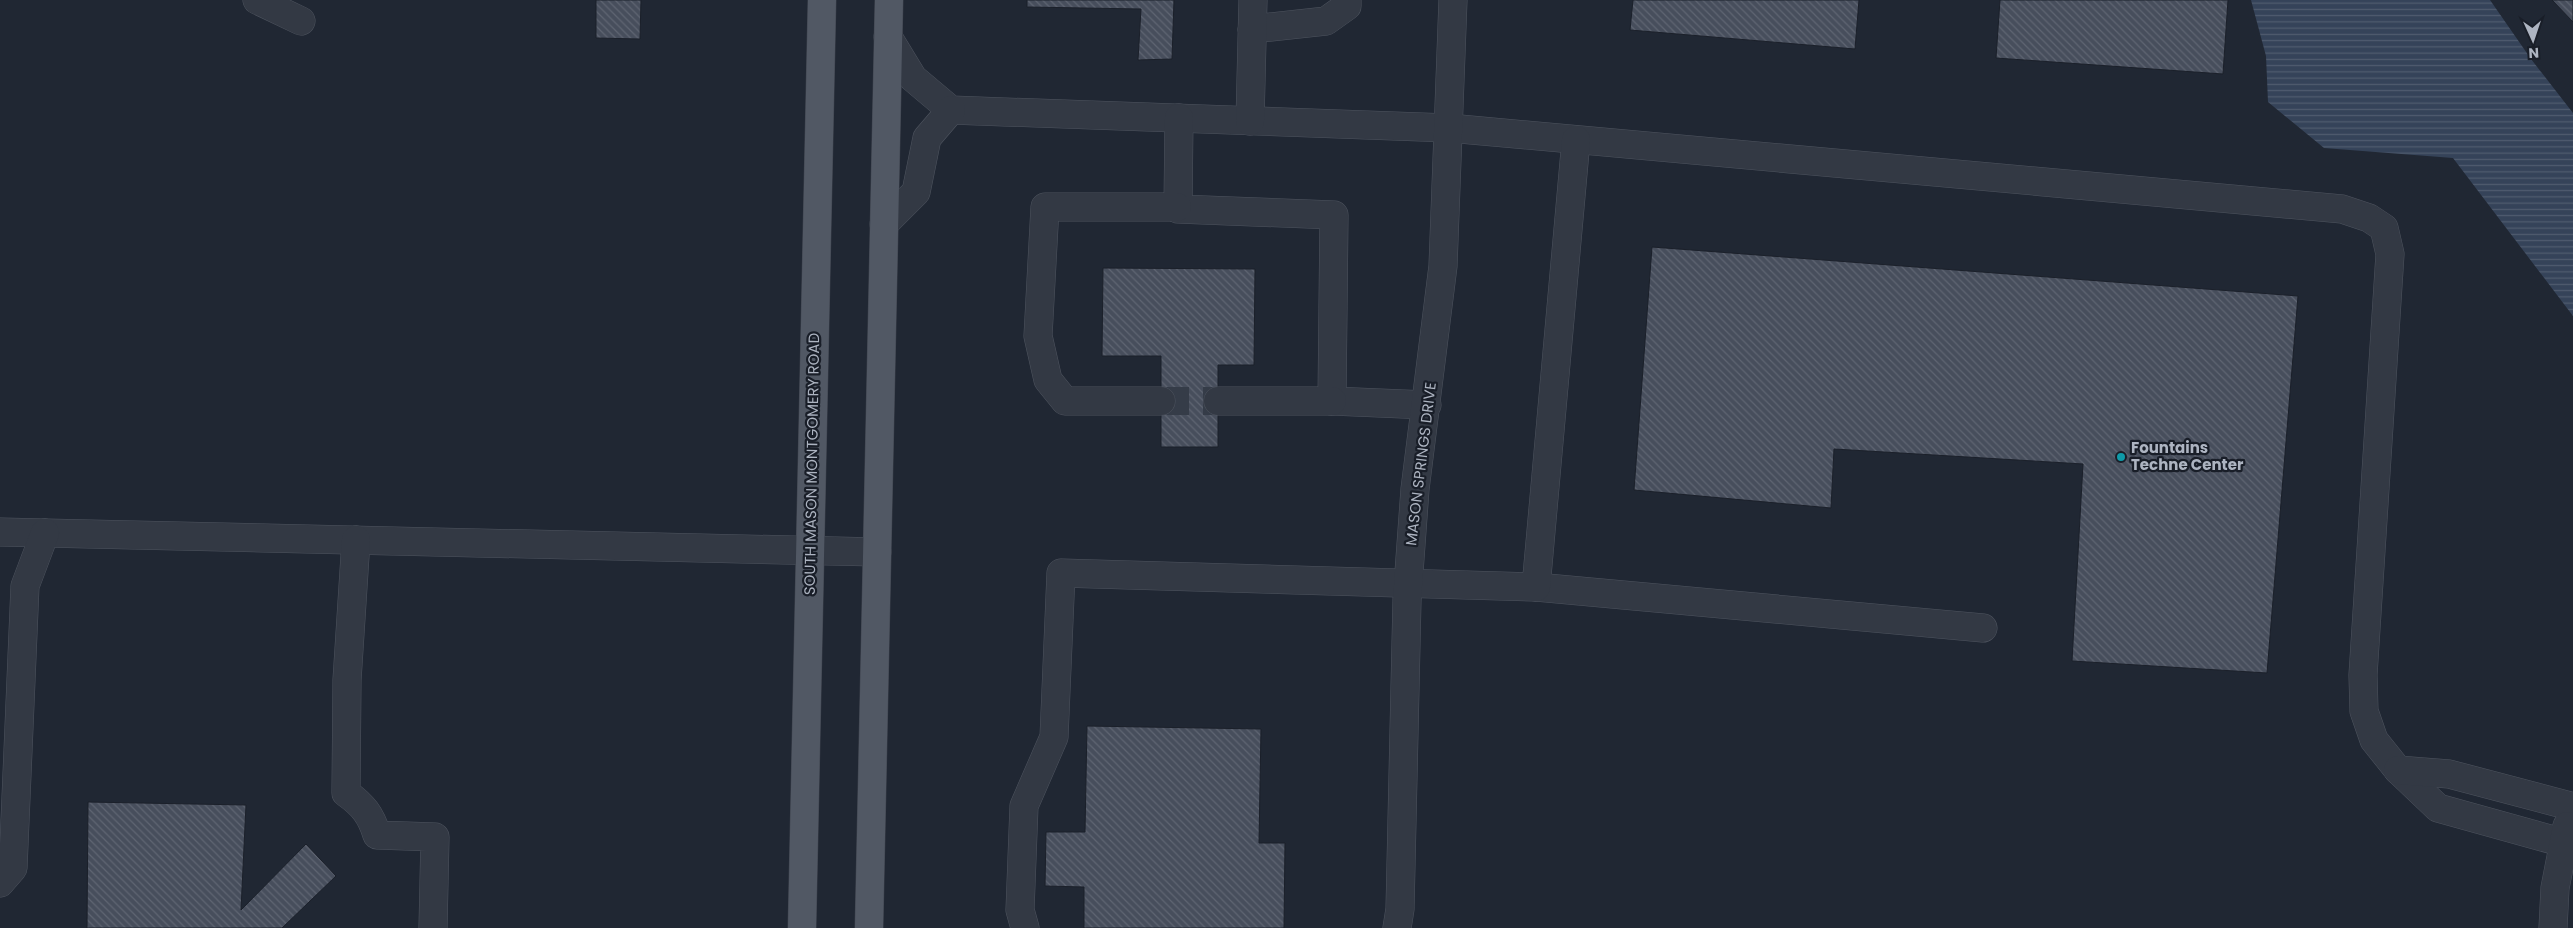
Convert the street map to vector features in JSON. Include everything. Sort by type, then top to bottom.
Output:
[{"type":"main road","name":"SOUTH MASON MONTGOMERY ROAD","points":[[802,928],[822,0]]},
{"type":"main road","points":[[869,928],[889,0]]},
{"type":"street","points":[[257,0],[301,21],[295,0]]},
{"type":"street","points":[[1250,122],[1253,0]]},
{"type":"street","points":[[1252,30],[1326,21],[1347,6],[1347,0]]},
{"type":"street","name":"MASON SPRINGS DRIVE","points":[[1397,928],[1400,909],[1408,582],[1415,489],[1443,266],[1453,0]]},
{"type":"street","points":[[888,37],[913,78],[951,110],[1449,128],[2342,209],[2369,218],[2384,228],[2390,254],[2364,675],[2364,711],[2374,740],[2398,770],[2438,808],[2564,843]]},
{"type":"street","points":[[884,224],[916,192],[927,138],[951,110]]},
{"type":"street","points":[[1178,207],[1179,118]]},
{"type":"street","points":[[1536,588],[1576,140]]},
{"type":"street","points":[[1161,401],[1065,401],[1048,380],[1038,336],[1045,207],[1178,207],[1334,214],[1332,401]]},
{"type":"street","points":[[1218,401],[1332,401],[1427,405]]},
{"type":"street","points":[[0,532],[877,552]]},
{"type":"street","points":[[0,883],[13,868],[25,586],[44,533]]},
{"type":"street","points":[[356,540],[347,680],[346,793],[361,804],[372,818],[377,835],[436,837],[433,928]]},
{"type":"street","points":[[1025,928],[1020,910],[1024,806],[1054,737],[1061,573],[1408,582],[1536,588],[1983,628]]},
{"type":"street","points":[[2398,770],[2449,774],[2572,802],[2555,888],[2552,928]]},
{"type":"water","points":[[2251,0],[2490,0],[2531,59],[2573,113],[2573,316],[2453,158],[2324,148],[2268,102],[2266,56]]},
{"type":"building","points":[[596,0],[641,0],[640,39],[596,38]]},
{"type":"building","points":[[1027,0],[1174,0],[1172,59],[1138,60],[1141,9],[1027,7]]},
{"type":"building","points":[[1633,0],[1859,0],[1855,49],[1630,30]]},
{"type":"building","points":[[2000,0],[2228,0],[2223,74],[1996,58]]},
{"type":"building","points":[[2552,0],[2573,0],[2573,22]]},
{"type":"building","name":"Fountains Techne Center","points":[[1652,247],[2298,296],[2267,673],[2072,661],[2083,464],[1834,449],[1831,508],[1634,490]]},
{"type":"building","points":[[1103,268],[1255,269],[1254,365],[1218,365],[1218,447],[1161,447],[1161,356],[1102,356]]},
{"type":"building","points":[[1087,726],[1261,729],[1259,843],[1285,843],[1284,928],[1084,928],[1084,887],[1045,886],[1046,832],[1085,832]]},
{"type":"building","points":[[88,802],[246,805],[241,910],[306,844],[336,876],[282,928],[87,928]]},
{"type":"tunnel","points":[[1161,401],[1218,401]]},
{"type":"place","name":"Fountains Techne Center","points":[[2121,457]]}]
